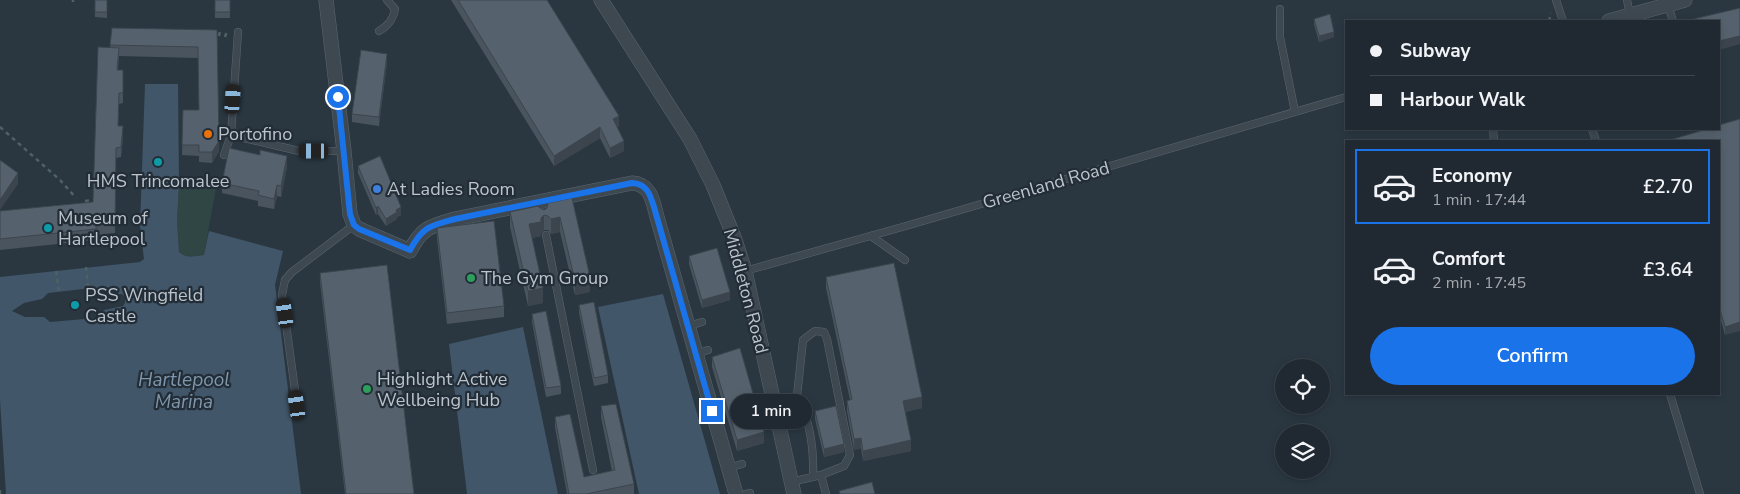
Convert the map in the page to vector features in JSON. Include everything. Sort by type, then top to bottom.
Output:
[{"type":"street","points":[[326,0],[350,214],[354,225],[363,232],[410,250],[416,238],[423,230],[430,226],[455,219],[540,207],[632,183],[646,188],[655,211],[688,326],[702,352],[735,466],[736,494]]},
{"type":"street","name":"Middleton Road","points":[[600,0],[690,139],[713,185],[734,237],[745,271],[793,488]]},
{"type":"street","points":[[1612,20],[1685,0]]},
{"type":"lane","points":[[379,31],[387,26],[394,15],[395,9],[387,0]]},
{"type":"lane","points":[[1556,0],[1563,20]]},
{"type":"lane","points":[[1627,0],[1630,15]]},
{"type":"lane","points":[[1668,5],[1672,20]]},
{"type":"lane","points":[[1280,9],[1280,37],[1295,112]]},
{"type":"lane","points":[[224,155],[231,135],[238,32]]},
{"type":"lane","name":"Greenland Road","points":[[745,271],[1345,97]]},
{"type":"lane","points":[[231,135],[299,151],[344,151]]},
{"type":"lane","points":[[297,405],[282,294],[285,280],[292,272],[354,225]]},
{"type":"lane","points":[[546,235],[593,470]]},
{"type":"lane","points":[[871,236],[905,260]]},
{"type":"lane","points":[[688,326],[702,322]]},
{"type":"lane","points":[[793,488],[813,477],[844,466],[850,455],[827,339],[824,332],[815,331],[803,340],[797,396],[806,418],[810,438],[813,477]]},
{"type":"lane","points":[[1670,395],[1700,494]]},
{"type":"lane","points":[[774,403],[797,396]]},
{"type":"lane","points":[[821,475],[826,494]]},
{"type":"path","points":[[219,36],[220,31]]},
{"type":"path","points":[[225,37],[227,31]]},
{"type":"path","points":[[0,127],[36,158],[76,198]]},
{"type":"path","points":[[84,200],[94,200]]},
{"type":"path","points":[[86,267],[88,288]]},
{"type":"path","points":[[56,271],[59,292]]},
{"type":"green space","points":[[179,184],[216,188],[204,255],[188,256],[179,252],[177,221]]},
{"type":"water","name":"Hartlepool Marina","points":[[145,84],[178,84],[179,184],[177,221],[179,252],[188,256],[204,255],[209,231],[283,251],[275,285],[301,494],[6,494],[0,400],[0,277],[140,262],[144,259],[140,226]],"holes":[[[92,288],[103,294],[122,294],[125,297],[125,303],[123,306],[104,310],[96,318],[50,322],[44,317],[25,317],[12,311],[24,303],[42,299],[48,293]]]},
{"type":"water","points":[[663,294],[720,494],[639,494],[598,307]]},
{"type":"water","points":[[523,327],[558,494],[467,494],[449,344]]},
{"type":"building","points":[[95,0],[107,0],[107,12],[95,12]]},
{"type":"building","points":[[215,0],[230,0],[230,12],[215,12]]},
{"type":"building","points":[[458,0],[547,0],[619,116],[613,119],[624,141],[610,148],[600,127],[554,156]]},
{"type":"building","points":[[1740,8],[1740,36],[1720,41],[1720,20],[1689,20]]},
{"type":"building","points":[[1330,14],[1334,32],[1319,36],[1314,19]]},
{"type":"building","points":[[112,28],[217,30],[219,141],[212,152],[199,152],[199,145],[182,145],[183,110],[199,110],[198,47],[110,45]]},
{"type":"building","points":[[98,47],[119,48],[117,70],[123,70],[123,93],[119,93],[118,126],[123,126],[121,147],[116,148],[115,222],[96,224],[96,229],[0,239],[0,211],[93,202]]},
{"type":"building","points":[[361,50],[387,54],[379,117],[352,114]]},
{"type":"building","points":[[1740,119],[1740,322],[1725,327],[1720,310],[1720,140],[1670,140],[1704,130],[1720,130],[1720,125]]},
{"type":"building","points":[[229,148],[260,155],[260,150],[287,156],[281,186],[277,185],[274,199],[258,195],[259,191],[222,183]]},
{"type":"building","name":"At Ladies Room","points":[[380,156],[401,207],[386,219],[378,206],[376,208],[358,166]]},
{"type":"building","points":[[0,160],[18,173],[0,200]]},
{"type":"building","points":[[572,198],[590,277],[575,281],[560,217],[551,219],[544,215],[541,218],[541,222],[529,224],[543,288],[528,291],[510,212],[538,206],[544,210],[547,208],[548,203]]},
{"type":"building","name":"The Gym Group","points":[[494,221],[504,306],[447,313],[437,228]]},
{"type":"building","points":[[717,248],[730,292],[702,300],[689,256]]},
{"type":"building","points":[[894,263],[922,397],[903,401],[911,440],[863,451],[861,438],[854,439],[847,401],[852,399],[826,277]]},
{"type":"building","name":"Highlight Active Wellbeing Hub","points":[[387,265],[414,494],[346,494],[320,273]]},
{"type":"building","points":[[594,302],[608,375],[594,378],[579,305]]},
{"type":"building","points":[[546,311],[561,386],[546,388],[532,314]]},
{"type":"building","points":[[740,348],[764,432],[737,440],[712,357]]},
{"type":"building","points":[[616,404],[634,484],[586,494],[569,494],[555,417],[570,414],[584,477],[615,470],[601,406]]},
{"type":"building","points":[[836,406],[844,444],[824,449],[815,411]]},
{"type":"building","points":[[872,482],[875,494],[840,494],[839,491]]},
{"type":"place","name":"Portofino","points":[[208,134]]},
{"type":"place","name":"HMS Trincomalee","points":[[158,162]]},
{"type":"place","name":"At Ladies Room","points":[[377,189]]},
{"type":"place","name":"Museum of Hartlepool","points":[[48,228]]},
{"type":"place","name":"The Gym Group","points":[[471,278]]},
{"type":"place","name":"PSS Wingfield Castle","points":[[75,305]]},
{"type":"place","name":"Highlight Active Wellbeing Hub","points":[[367,389]]},
{"type":"route","points":[[338,97],[350,214],[354,225],[363,232],[410,250],[416,238],[423,230],[430,226],[455,219],[632,183],[646,188],[651,196],[712,411]]}]
